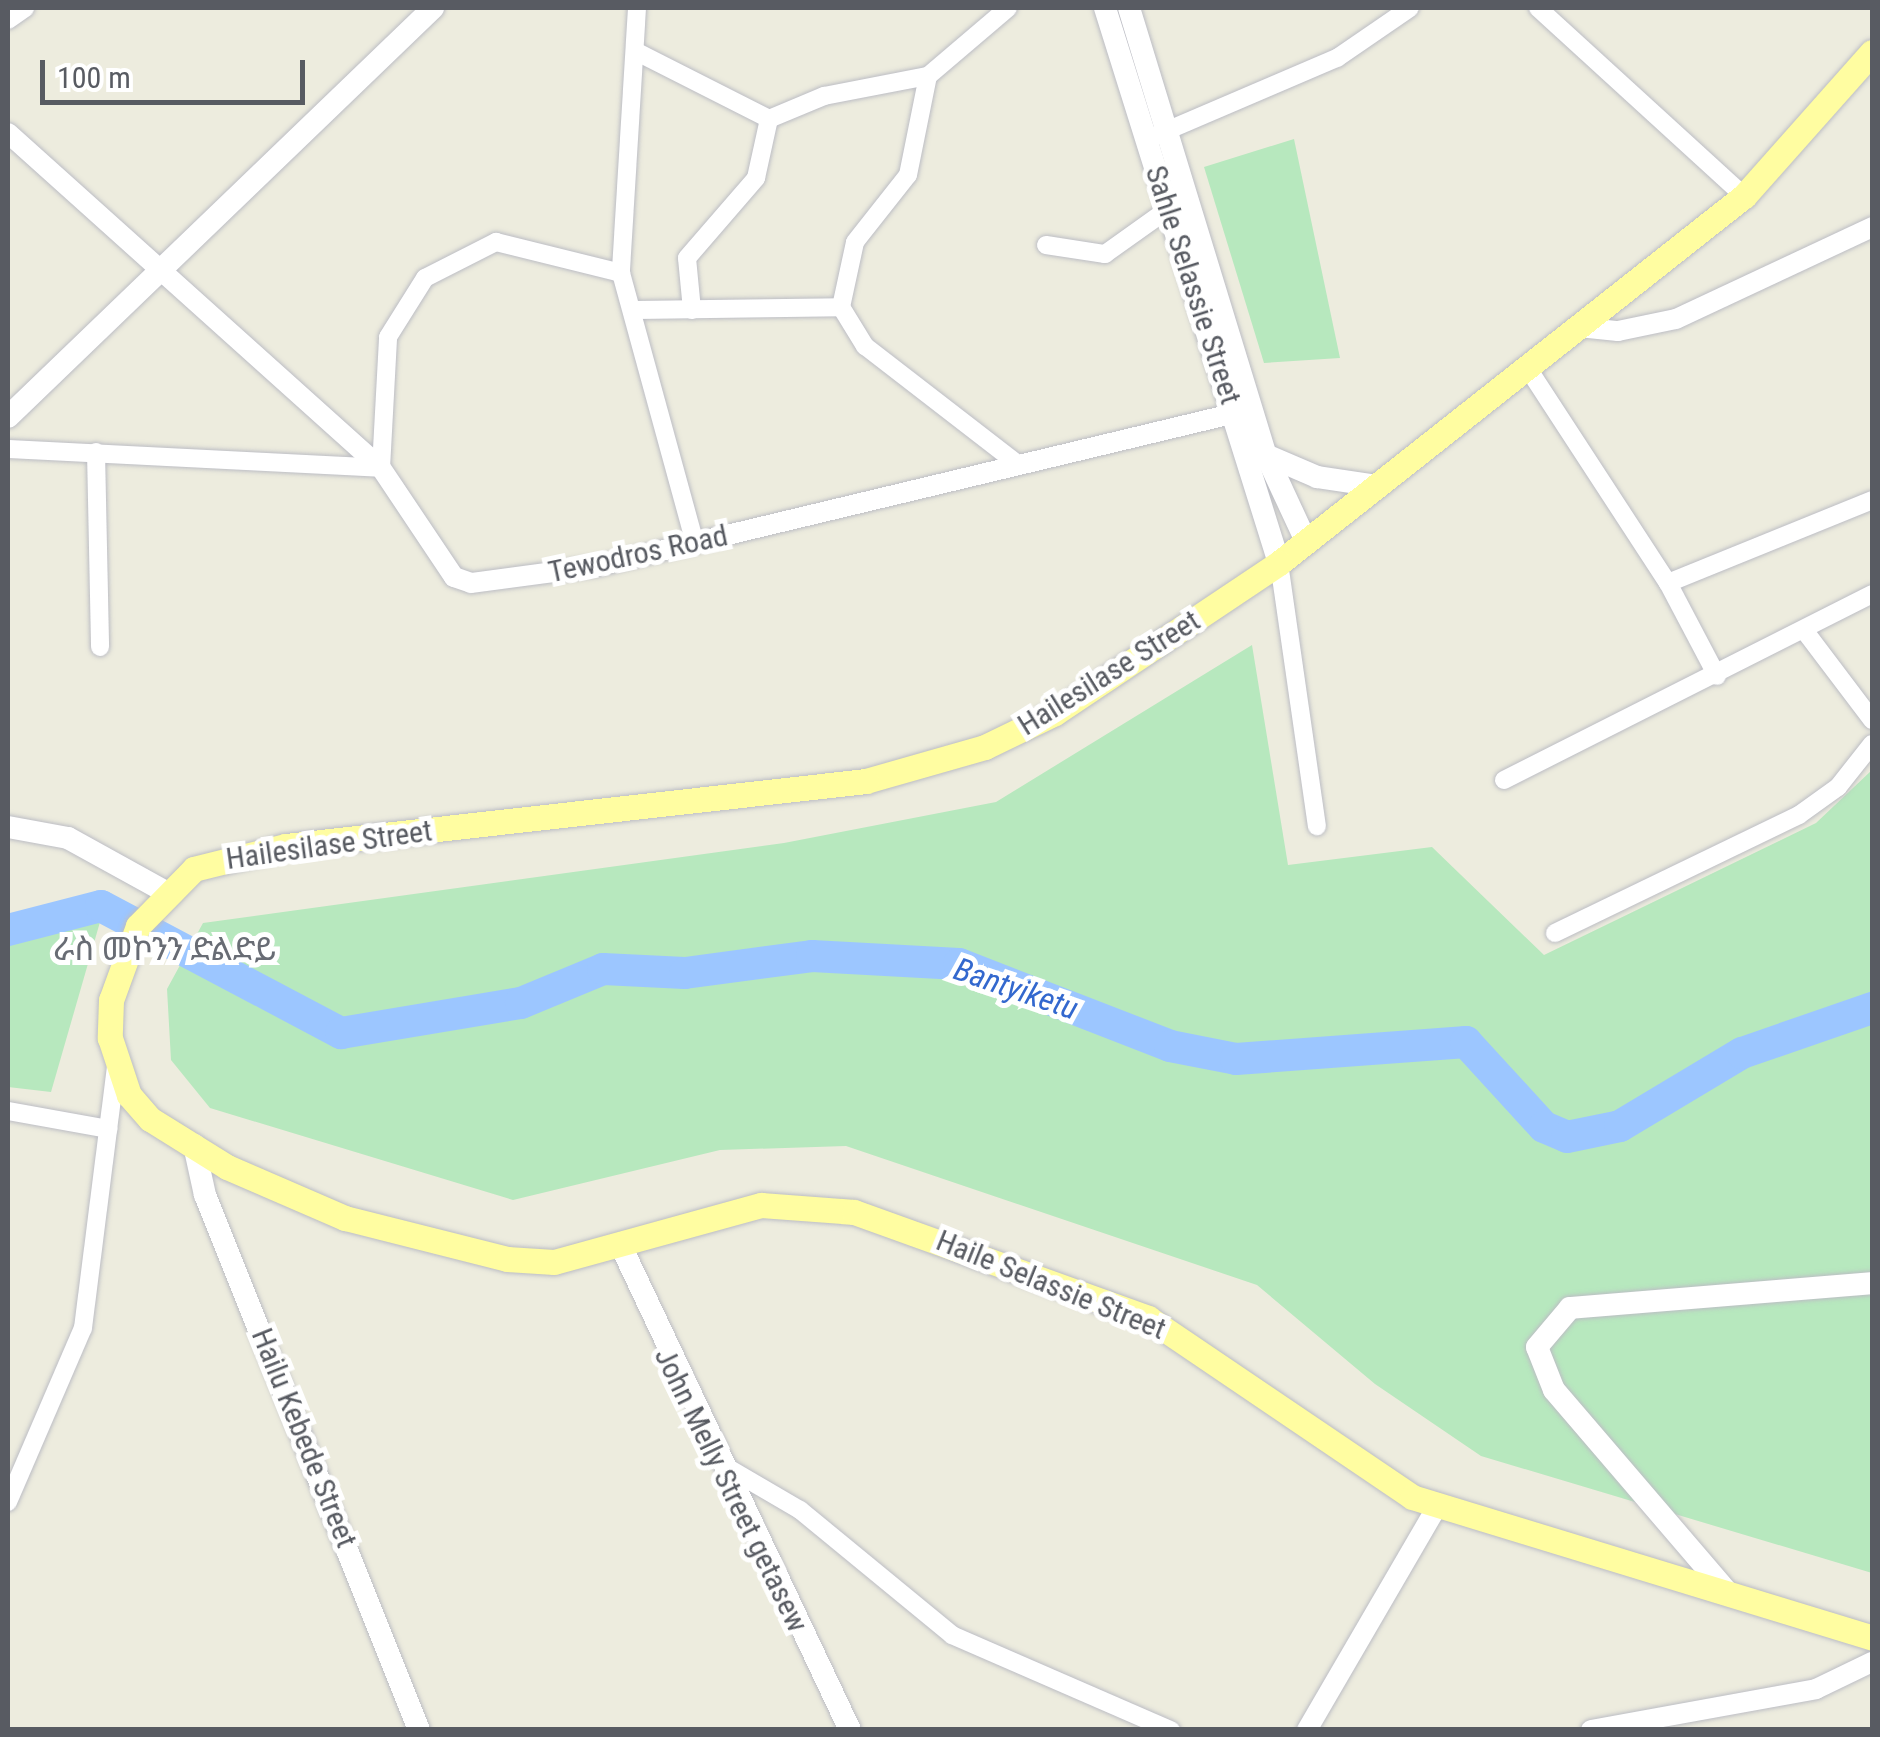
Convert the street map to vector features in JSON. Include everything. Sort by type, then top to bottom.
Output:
[{"type":"main road","points":[[8,418],[432,8]]},
{"type":"main road","name":"Sahle Selassie Street","points":[[1105,8],[1158,135],[1243,411],[1278,563]]},
{"type":"main road","points":[[1129,8],[1158,135]]},
{"type":"main road","name":"Hailesilase Street","points":[[194,1145],[150,1119],[116,1068],[111,1000],[121,966],[164,892],[194,868],[286,846],[866,781],[940,763],[1103,684],[1278,563],[1744,196],[1872,52]]},
{"type":"main road","points":[[1243,411],[1306,541]]},
{"type":"main road","points":[[1266,455],[1317,477],[1377,486]]},
{"type":"main road","points":[[8,826],[68,838],[164,892]]},
{"type":"main road","name":"Haile Selassie Street","points":[[194,1145],[306,1204],[438,1245],[554,1262],[761,1204],[818,1204],[888,1222],[1148,1318],[1372,1476],[1436,1507],[1872,1638]]},
{"type":"main road","name":"Hailu Kebede Street","points":[[194,1145],[205,1195],[419,1730]]},
{"type":"main road","name":"John Melly Street getasew","points":[[620,1246],[717,1462],[850,1730]]},
{"type":"main road","points":[[1728,1593],[1554,1390],[1538,1347],[1570,1308],[1872,1284]]},
{"type":"street","points":[[8,20],[24,8]]},
{"type":"street","points":[[636,8],[640,53],[621,272],[636,310],[695,544]]},
{"type":"street","points":[[1158,135],[1338,58],[1410,8]]},
{"type":"street","points":[[1538,8],[1744,196]]},
{"type":"street","points":[[640,53],[769,119],[824,96],[928,76],[995,10]]},
{"type":"street","points":[[928,76],[908,175],[855,242],[841,307],[865,346],[1019,464]]},
{"type":"street","points":[[692,310],[687,258],[756,178],[769,119]]},
{"type":"street","name":"Tewodros Road","points":[[8,133],[381,468],[454,577],[471,583],[695,544],[1243,411]]},
{"type":"street","points":[[1046,244],[1105,254],[1178,202]]},
{"type":"street","points":[[1578,327],[1618,331],[1676,319],[1872,227]]},
{"type":"street","points":[[8,449],[381,468],[388,337],[426,278],[496,242],[621,272]]},
{"type":"street","points":[[636,310],[841,307]]},
{"type":"street","points":[[1527,367],[1668,583],[1716,676]]},
{"type":"street","points":[[96,452],[100,647]]},
{"type":"street","points":[[1668,583],[1872,500]]},
{"type":"street","points":[[1278,563],[1316,826]]},
{"type":"street","points":[[1504,780],[1872,594]]},
{"type":"street","points":[[1804,630],[1872,720]]},
{"type":"street","points":[[1555,933],[1798,815],[1838,787],[1872,744]]},
{"type":"street","points":[[8,1502],[82,1328],[116,1068]]},
{"type":"street","points":[[8,1111],[108,1130]]},
{"type":"street","points":[[717,1462],[800,1510],[952,1634],[1171,1730]]},
{"type":"street","points":[[1306,1730],[1436,1507]]},
{"type":"street","points":[[1591,1730],[1816,1689],[1872,1662]]},
{"type":"green space","points":[[1294,139],[1340,358],[1264,363],[1204,167]]},
{"type":"green space","points":[[1252,645],[1288,865],[1432,847],[1544,955],[1816,823],[1872,770],[1872,1573],[1481,1456],[1375,1384],[1257,1285],[846,1146],[720,1150],[513,1200],[210,1108],[171,1060],[167,989],[203,923],[784,843],[996,802]]},
{"type":"green space","points":[[100,922],[51,1092],[8,1087],[8,938]]},
{"type":"waterway","name":"Bantyiketu","points":[[8,930],[101,906],[341,1033],[521,1003],[603,969],[685,973],[812,956],[959,964],[1170,1046],[1236,1059],[1466,1042],[1544,1127],[1567,1137],[1620,1126],[1742,1053],[1872,1008]]},
{"type":"district","name":"ራስ መኮንን ድልድይ","points":[[165,949]]}]
